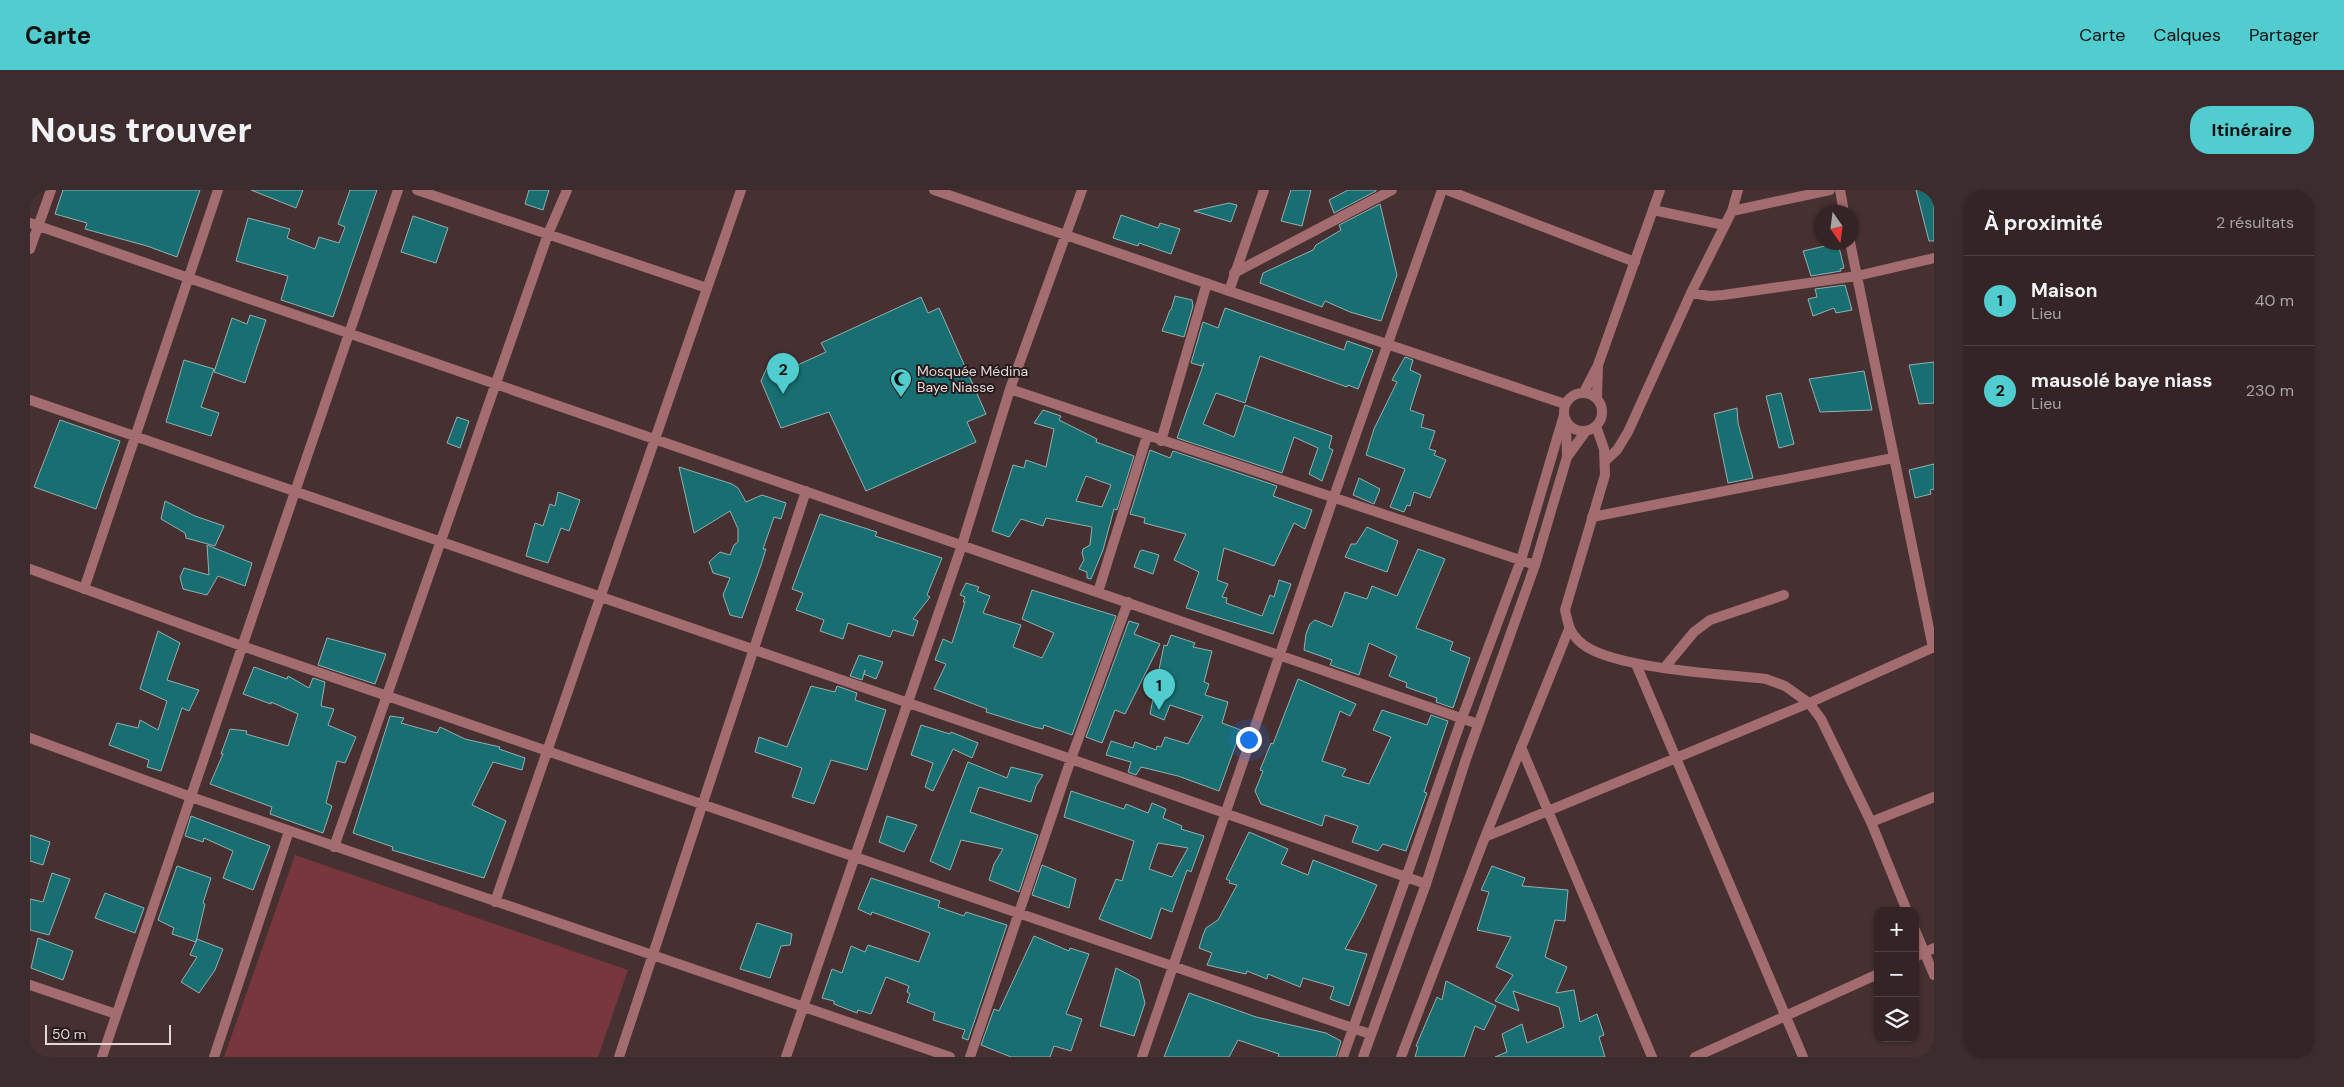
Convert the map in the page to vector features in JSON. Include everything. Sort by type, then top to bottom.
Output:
[{"type":"street","points":[[30,249],[34,225],[51,190]]},
{"type":"street","points":[[84,589],[218,190]]},
{"type":"street","points":[[102,1057],[398,190]]},
{"type":"street","points":[[418,190],[707,288]]},
{"type":"street","points":[[334,846],[548,234],[567,190]]},
{"type":"street","points":[[495,902],[741,190]]},
{"type":"street","points":[[934,190],[1388,346],[1565,404]]},
{"type":"street","points":[[786,1057],[962,545],[1010,389],[1082,190]]},
{"type":"street","points":[[1228,291],[1264,190]]},
{"type":"street","points":[[1234,273],[1392,190]]},
{"type":"street","points":[[1142,1057],[1442,190]]},
{"type":"street","points":[[1447,190],[1635,262]]},
{"type":"street","points":[[1584,392],[1598,365],[1660,190]]},
{"type":"street","points":[[1606,460],[1618,450],[1628,432],[1691,293],[1732,211],[1738,190]]},
{"type":"street","points":[[1732,211],[1830,190]]},
{"type":"street","points":[[1840,190],[1843,205]]},
{"type":"street","points":[[1653,210],[1724,225]]},
{"type":"street","points":[[34,225],[1478,724]]},
{"type":"street","points":[[1485,838],[1676,756],[1809,702],[1933,647],[1852,250]]},
{"type":"street","points":[[1691,293],[1710,296],[1723,295],[1857,276],[1934,258]]},
{"type":"street","points":[[1161,441],[1207,283]]},
{"type":"street","points":[[1363,1057],[1426,884],[1478,724],[1535,565],[1567,458],[1586,431],[1596,426],[1600,421],[1603,410],[1597,397],[1598,365]]},
{"type":"street","points":[[1010,389],[1535,565]]},
{"type":"street","points":[[1567,458],[1565,404],[1573,395],[1584,392],[1597,397]]},
{"type":"street","points":[[30,400],[1071,759],[1426,884]]},
{"type":"street","points":[[1565,418],[1574,429],[1586,431]]},
{"type":"street","points":[[1343,1057],[1462,718],[1521,560],[1565,418]]},
{"type":"street","points":[[1596,426],[1606,460],[1605,475],[1565,610],[1569,629],[1580,642],[1593,651],[1636,664],[1766,679],[1785,686],[1809,702],[1833,739],[1871,822],[1905,907]]},
{"type":"street","points":[[1098,592],[1147,436]]},
{"type":"street","points":[[1592,516],[1893,458]]},
{"type":"street","points":[[619,1057],[654,956],[806,491]]},
{"type":"street","points":[[30,569],[242,646],[1370,1034]]},
{"type":"street","points":[[1665,667],[1694,632],[1710,620],[1784,595]]},
{"type":"street","points":[[970,1057],[1071,759],[1128,602]]},
{"type":"street","points":[[1401,1057],[1485,838],[1569,629]]},
{"type":"street","points":[[1636,664],[1803,1057]]},
{"type":"street","points":[[31,741],[950,1057]]},
{"type":"street","points":[[1521,747],[1652,1057]]},
{"type":"street","points":[[1871,822],[1934,797]]},
{"type":"street","points":[[214,1057],[289,831]]},
{"type":"street","points":[[1919,939],[1934,975]]},
{"type":"street","points":[[1695,1057],[1874,976]]},
{"type":"street","points":[[30,985],[116,1014]]},
{"type":"shaded area","points":[[295,855],[628,970],[598,1057],[224,1057]]},
{"type":"building","points":[[63,190],[200,190],[177,257],[147,246],[85,229],[87,223],[55,214]]},
{"type":"building","points":[[251,190],[303,190],[296,208]]},
{"type":"building","points":[[350,190],[377,190],[333,317],[281,300],[288,276],[236,261],[248,218],[290,229],[287,238],[315,249],[319,237],[339,243],[345,227],[338,224]]},
{"type":"building","points":[[529,190],[549,190],[543,210],[525,204]]},
{"type":"building","points":[[1291,190],[1311,190],[1302,226],[1281,221]]},
{"type":"building","points":[[1348,190],[1376,191],[1334,213],[1329,200]]},
{"type":"building","points":[[1916,190],[1934,190],[1934,241],[1929,241]]},
{"type":"building","points":[[1229,203],[1237,205],[1231,222],[1194,211]]},
{"type":"building","points":[[1380,204],[1397,275],[1381,321],[1350,312],[1325,301],[1322,307],[1260,283],[1263,273],[1313,250],[1316,245],[1341,230],[1339,225]]},
{"type":"building","points":[[1121,215],[1158,228],[1160,223],[1180,229],[1171,254],[1139,243],[1138,246],[1113,238]]},
{"type":"building","points":[[413,216],[448,228],[436,263],[401,252]]},
{"type":"building","points":[[1814,248],[1814,250],[1840,250],[1844,268],[1840,269],[1841,271],[1811,276],[1803,251]]},
{"type":"building","points":[[1845,285],[1852,310],[1836,313],[1834,308],[1813,316],[1808,299],[1817,297],[1815,289]]},
{"type":"building","points":[[1175,296],[1192,300],[1193,306],[1184,337],[1162,331]]},
{"type":"building","name":"Mosquée Médina Baye Niasse","points":[[921,297],[928,313],[939,308],[986,414],[967,422],[976,442],[866,491],[829,412],[781,428],[761,381],[769,363],[784,353],[791,368],[826,352],[821,343]]},
{"type":"building","points":[[1225,308],[1344,350],[1347,341],[1373,350],[1358,389],[1348,385],[1347,387],[1260,356],[1245,403],[1216,393],[1203,424],[1234,437],[1245,405],[1332,436],[1329,448],[1333,450],[1322,481],[1309,474],[1318,448],[1294,437],[1282,473],[1177,438],[1204,363],[1202,366],[1191,363],[1203,322],[1218,328]]},
{"type":"building","points":[[250,315],[266,320],[245,383],[214,372],[232,318],[247,324]]},
{"type":"building","points":[[1405,357],[1413,360],[1410,370],[1421,375],[1410,410],[1424,415],[1421,427],[1435,431],[1429,449],[1436,451],[1434,455],[1446,460],[1430,498],[1414,492],[1410,506],[1407,505],[1404,512],[1390,507],[1405,469],[1366,455],[1374,429],[1397,382],[1392,380]]},
{"type":"building","points":[[184,360],[214,369],[201,407],[219,413],[211,436],[166,422]]},
{"type":"building","points":[[1934,362],[1934,403],[1919,404],[1909,365]]},
{"type":"building","points":[[1864,371],[1872,410],[1820,412],[1809,379]]},
{"type":"building","points":[[1781,393],[1794,444],[1779,448],[1766,396]]},
{"type":"building","points":[[1737,408],[1738,423],[1753,478],[1728,483],[1714,414]]},
{"type":"building","points":[[1043,410],[1061,416],[1059,420],[1097,439],[1096,442],[1134,456],[1117,510],[1114,509],[1103,550],[1091,579],[1087,578],[1087,572],[1079,569],[1084,560],[1083,549],[1090,545],[1092,527],[1046,518],[1043,526],[1021,519],[1009,537],[992,531],[1013,465],[1024,468],[1026,460],[1046,467],[1054,429],[1034,423]],"holes":[[[1086,476],[1111,485],[1102,507],[1076,501]]]},
{"type":"building","points":[[457,417],[469,421],[460,448],[447,443]]},
{"type":"building","points":[[60,420],[120,441],[96,509],[34,487]]},
{"type":"building","points":[[1150,450],[1170,458],[1173,451],[1277,486],[1273,496],[1312,510],[1305,529],[1294,523],[1274,566],[1224,548],[1217,580],[1228,584],[1222,597],[1227,598],[1226,603],[1262,616],[1270,595],[1274,597],[1279,580],[1291,584],[1273,634],[1186,608],[1199,572],[1174,560],[1186,534],[1144,523],[1145,518],[1130,514]]},
{"type":"building","points":[[1934,464],[1934,489],[1930,490],[1931,494],[1915,498],[1909,470]]},
{"type":"building","points":[[679,467],[732,484],[738,488],[746,502],[762,495],[786,503],[781,519],[774,517],[763,549],[766,549],[761,565],[742,618],[730,615],[723,595],[730,578],[713,573],[709,562],[720,552],[730,555],[734,545],[738,542],[738,529],[730,511],[694,533]]},
{"type":"building","points":[[1359,478],[1380,489],[1374,504],[1353,495]]},
{"type":"building","points":[[558,492],[580,500],[569,531],[561,528],[548,563],[526,556],[535,523],[543,526],[550,504],[555,506]]},
{"type":"building","points":[[165,501],[195,516],[224,526],[215,546],[186,538],[185,533],[161,519]]},
{"type":"building","points":[[820,514],[877,532],[875,536],[942,558],[927,595],[930,597],[913,619],[918,621],[913,636],[893,630],[890,637],[848,623],[843,639],[820,631],[824,620],[796,610],[803,593],[792,589]]},
{"type":"building","points":[[1367,527],[1398,541],[1387,572],[1345,557],[1351,544],[1356,544]]},
{"type":"building","points":[[207,545],[252,563],[245,586],[218,576],[207,595],[183,589],[180,577],[184,568],[209,575]]},
{"type":"building","points":[[1418,549],[1445,559],[1416,628],[1453,642],[1450,650],[1470,658],[1453,708],[1436,702],[1437,698],[1406,687],[1407,683],[1389,676],[1397,656],[1369,643],[1359,675],[1330,665],[1332,660],[1304,650],[1306,634],[1310,624],[1315,620],[1332,627],[1345,592],[1367,599],[1372,586],[1397,596]]},
{"type":"building","points":[[1142,550],[1159,555],[1153,574],[1134,567]]},
{"type":"building","points":[[966,583],[979,587],[977,591],[990,596],[983,613],[1021,625],[1013,647],[1042,658],[1054,633],[1022,619],[1032,590],[1116,616],[1072,735],[1044,725],[1043,729],[1034,727],[986,712],[987,709],[934,689],[946,664],[935,660],[943,639],[952,643],[965,602],[963,602],[965,597],[960,595]]},
{"type":"building","points":[[1129,621],[1139,624],[1134,634],[1160,644],[1125,714],[1115,710],[1102,743],[1086,737]]},
{"type":"building","points":[[158,631],[180,643],[167,680],[199,690],[189,711],[182,708],[161,771],[147,767],[149,760],[109,745],[117,723],[138,728],[140,720],[158,730],[167,701],[140,689]]},
{"type":"building","points":[[1171,635],[1195,643],[1193,647],[1212,651],[1204,682],[1209,684],[1205,695],[1228,702],[1222,723],[1241,730],[1219,791],[1178,776],[1141,767],[1136,775],[1128,772],[1131,762],[1106,755],[1111,741],[1133,748],[1135,742],[1156,750],[1157,746],[1161,747],[1165,737],[1188,744],[1203,716],[1170,705],[1164,720],[1150,714],[1164,645],[1167,646]]},
{"type":"building","points":[[327,638],[386,654],[375,684],[318,665]]},
{"type":"building","points":[[859,655],[883,662],[876,679],[864,674],[865,670],[862,680],[850,676]]},
{"type":"building","points":[[254,667],[287,679],[288,676],[309,688],[313,678],[325,682],[321,706],[334,709],[328,725],[356,737],[345,763],[337,761],[326,803],[332,806],[323,833],[270,814],[272,807],[210,784],[223,754],[221,754],[230,729],[247,731],[246,734],[288,746],[298,714],[271,702],[271,704],[243,694]]},
{"type":"building","points":[[1298,679],[1356,704],[1350,716],[1340,711],[1322,761],[1346,769],[1342,776],[1369,784],[1391,737],[1373,730],[1382,710],[1427,725],[1431,715],[1448,721],[1424,792],[1427,793],[1406,851],[1383,844],[1378,851],[1352,842],[1358,826],[1325,815],[1322,826],[1261,804],[1255,791],[1263,771],[1260,770],[1271,743],[1273,744]]},
{"type":"building","points":[[811,686],[835,692],[837,686],[857,693],[855,700],[886,710],[867,770],[831,760],[814,804],[792,797],[802,768],[755,752],[759,737],[787,747]]},
{"type":"building","points":[[390,716],[404,718],[401,723],[437,733],[440,727],[465,739],[500,747],[499,749],[525,758],[522,770],[493,762],[472,805],[506,821],[484,878],[392,850],[393,847],[353,833]]},
{"type":"building","points":[[921,725],[950,734],[951,732],[978,743],[972,758],[953,749],[933,791],[925,787],[933,763],[911,755]]},
{"type":"building","points":[[968,762],[1007,778],[1011,767],[1043,775],[1036,786],[1031,802],[979,787],[970,812],[1038,835],[1019,892],[989,880],[994,864],[1003,849],[961,840],[950,870],[930,861]]},
{"type":"building","points":[[1071,791],[1124,809],[1126,804],[1148,813],[1152,803],[1166,809],[1163,818],[1182,826],[1181,829],[1204,836],[1191,872],[1187,870],[1172,912],[1161,908],[1151,939],[1099,919],[1116,879],[1122,881],[1134,841],[1064,817]],"holes":[[[1158,843],[1188,848],[1172,877],[1149,869]]]},
{"type":"building","points":[[191,816],[270,846],[253,890],[223,878],[233,851],[204,838],[203,842],[185,836]]},
{"type":"building","points":[[887,816],[917,825],[904,852],[879,842]]},
{"type":"building","points":[[1249,832],[1288,849],[1281,864],[1308,875],[1313,860],[1377,885],[1345,949],[1367,954],[1349,1006],[1330,999],[1334,987],[1303,978],[1300,987],[1268,974],[1267,979],[1247,971],[1246,974],[1207,965],[1212,953],[1199,948],[1203,935],[1206,928],[1218,920],[1237,885],[1229,883],[1230,881],[1226,879]]},
{"type":"building","points":[[30,835],[50,842],[43,865],[30,861]]},
{"type":"building","points":[[1042,865],[1076,879],[1069,908],[1032,895]]},
{"type":"building","points":[[177,866],[211,878],[203,903],[205,904],[196,942],[172,934],[174,928],[158,920]]},
{"type":"building","points":[[1492,866],[1525,878],[1522,886],[1568,890],[1565,921],[1555,920],[1545,957],[1567,967],[1556,993],[1574,990],[1580,1022],[1597,1014],[1604,1035],[1599,1037],[1605,1057],[1495,1057],[1507,1052],[1502,1034],[1522,1024],[1527,1043],[1564,1027],[1559,1007],[1513,991],[1519,1011],[1495,1001],[1513,975],[1496,967],[1511,937],[1477,930],[1489,892],[1481,890]]},
{"type":"building","points":[[52,873],[70,879],[49,935],[30,930],[30,899],[43,902]]},
{"type":"building","points":[[871,878],[940,901],[938,907],[964,916],[966,912],[1007,925],[968,1040],[962,1038],[965,1030],[933,1020],[935,1013],[907,1002],[910,994],[907,992],[909,986],[886,977],[871,1014],[858,1010],[857,1013],[834,1004],[834,1001],[822,998],[832,969],[842,973],[851,946],[865,952],[868,945],[919,962],[930,933],[872,912],[871,915],[858,909]]},
{"type":"building","points":[[105,893],[144,908],[135,933],[95,918]]},
{"type":"building","points":[[757,923],[792,934],[790,945],[781,946],[770,978],[740,969]]},
{"type":"building","points":[[1034,936],[1069,951],[1070,948],[1089,954],[1066,1014],[1082,1019],[1071,1051],[1054,1046],[1050,1057],[1011,1057],[981,1045],[994,1009],[999,1011]]},
{"type":"building","points":[[38,938],[73,951],[63,980],[31,968]]},
{"type":"building","points":[[197,939],[223,949],[215,970],[199,993],[181,982],[197,957],[190,955]]},
{"type":"building","points":[[1116,968],[1139,980],[1145,1003],[1134,1036],[1100,1026]]},
{"type":"building","points":[[1446,981],[1496,1006],[1484,1030],[1475,1026],[1464,1057],[1415,1057],[1418,1047],[1416,1046],[1437,997],[1442,1000]]},
{"type":"building","points":[[1189,993],[1256,1017],[1326,1033],[1341,1041],[1336,1057],[1278,1057],[1279,1054],[1238,1040],[1229,1057],[1164,1057]]},
{"type":"place","name":"mausolé baye niass","points":[[783,394]]},
{"type":"place","name":"Mosquée Médina Baye Niasse","points":[[901,398]]},
{"type":"place","name":"Maison","points":[[1159,710]]}]
